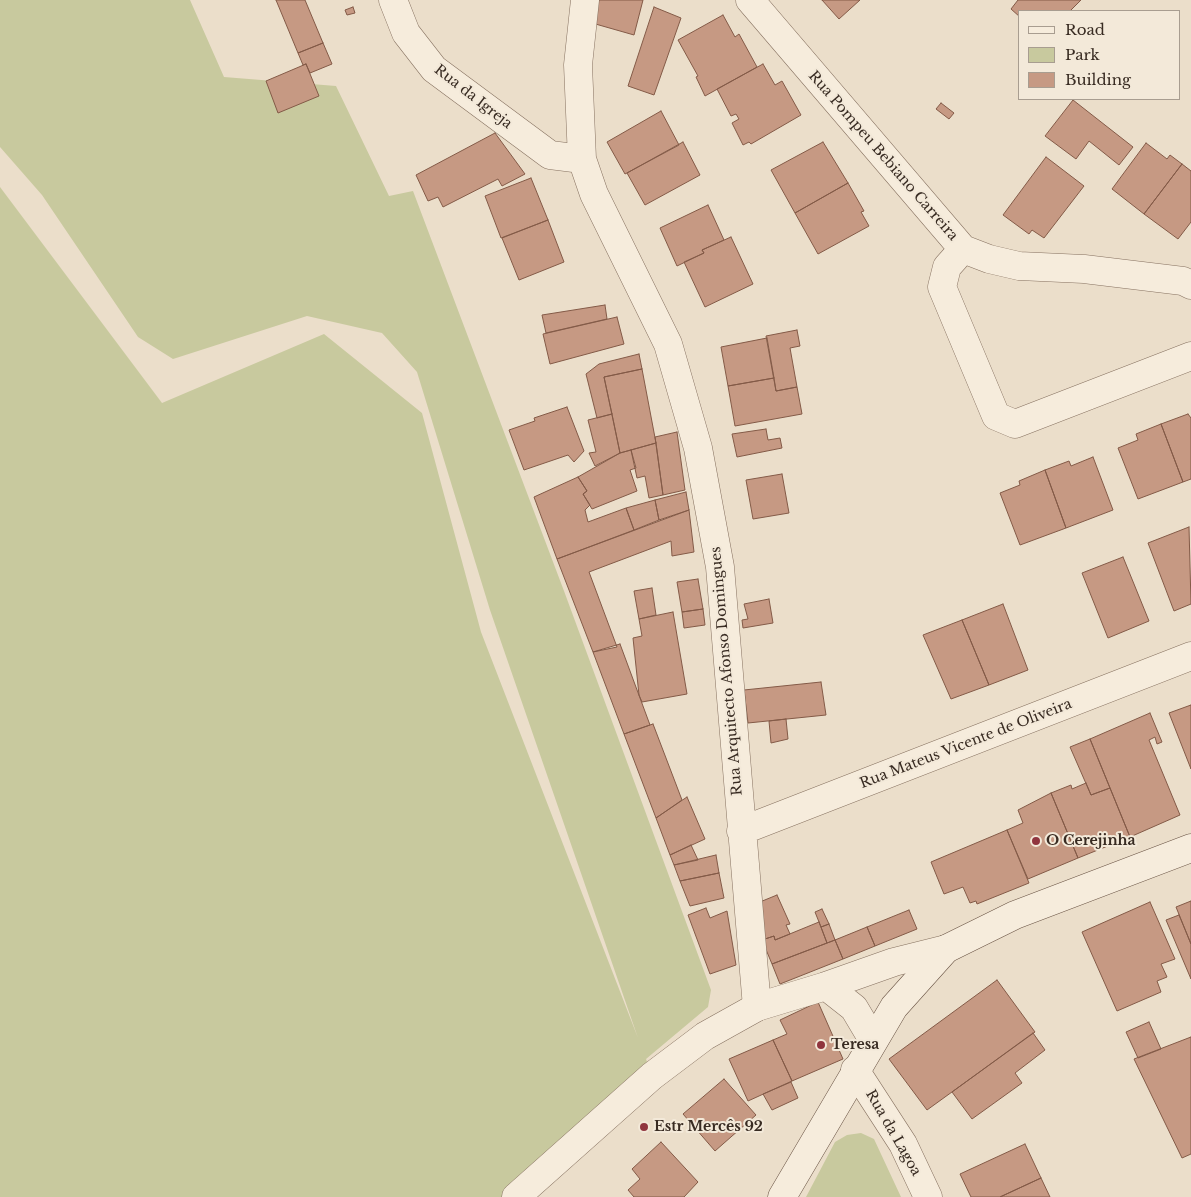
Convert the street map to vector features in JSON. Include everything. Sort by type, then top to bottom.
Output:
[{"type":"street","name":"Rua da Igreja","points":[[393,0],[406,33],[434,69],[550,155],[582,159]]},
{"type":"street","name":"Rua Arquitecto Afonso Domingues","points":[[585,0],[578,65],[582,159],[594,194],[668,344],[698,448],[720,567],[757,1007]]},
{"type":"street","name":"Rua Pompeu Bebiano Carreira","points":[[750,0],[963,249],[989,259],[1019,266],[1084,269],[1188,279]]},
{"type":"street","points":[[963,249],[947,267],[942,287],[996,416],[1015,424],[1191,356]]},
{"type":"street","name":"Rua Mateus Vicente de Oliveira","points":[[741,831],[1191,656]]},
{"type":"street","points":[[516,1197],[652,1076],[705,1036],[757,1007],[826,986],[894,962],[946,948],[994,923],[1191,848]]},
{"type":"street","points":[[782,1197],[894,1007],[946,948]]},
{"type":"street","points":[[826,986],[854,1008],[866,1024],[873,1040]]},
{"type":"street","name":"Rua da Lagoa","points":[[856,1070],[902,1144],[928,1197]]},
{"type":"green space","points":[[0,0],[190,0],[224,77],[336,86],[389,196],[413,191],[564,591],[711,990],[708,1007],[646,1059],[652,1076],[517,1197],[0,1197],[0,187],[162,403],[324,334],[422,413],[481,632],[638,1038],[490,610],[417,372],[382,333],[307,316],[173,359],[138,337],[42,195],[0,147]]},
{"type":"green space","points":[[861,1133],[874,1139],[901,1197],[806,1197],[835,1142],[847,1135]]},
{"type":"building","points":[[276,0],[305,0],[323,43],[298,53]]},
{"type":"building","points":[[599,0],[643,0],[634,35],[592,23]]},
{"type":"building","points":[[822,0],[860,0],[839,19]]},
{"type":"building","points":[[1018,0],[1081,0],[1071,10],[1018,10],[1018,15],[1011,9]]},
{"type":"building","points":[[353,7],[355,13],[347,15],[345,10]]},
{"type":"building","points":[[654,7],[681,18],[654,95],[628,86]]},
{"type":"building","points":[[723,15],[735,37],[739,34],[757,67],[705,96],[696,77],[698,76],[678,40]]},
{"type":"building","points":[[323,43],[332,64],[310,73],[306,64],[303,65],[298,53]]},
{"type":"building","points":[[306,64],[319,96],[278,113],[266,81]]},
{"type":"building","points":[[763,64],[775,85],[782,81],[801,115],[751,144],[749,142],[743,145],[732,123],[739,119],[736,114],[731,116],[717,89]]},
{"type":"building","points":[[1073,100],[1133,147],[1119,165],[1089,141],[1076,159],[1045,136]]},
{"type":"building","points":[[941,103],[954,113],[949,119],[936,109]]},
{"type":"building","points":[[661,111],[679,145],[625,174],[607,142]]},
{"type":"building","points":[[495,133],[525,174],[502,186],[498,179],[443,207],[438,197],[428,201],[416,175]]},
{"type":"building","points":[[683,142],[700,175],[645,205],[627,173]]},
{"type":"building","points":[[823,142],[848,183],[795,213],[771,170]]},
{"type":"building","points":[[1146,143],[1167,159],[1170,155],[1182,164],[1144,214],[1112,189]]},
{"type":"building","points":[[1046,157],[1084,186],[1044,238],[1032,230],[1029,234],[1003,215]]},
{"type":"building","points":[[1182,164],[1191,171],[1191,222],[1178,239],[1144,214]]},
{"type":"building","points":[[531,178],[548,220],[501,238],[485,196]]},
{"type":"building","points":[[848,183],[864,211],[861,212],[869,226],[818,254],[795,213]]},
{"type":"building","points":[[708,205],[724,240],[702,250],[704,253],[677,266],[660,228]]},
{"type":"building","points":[[548,220],[564,262],[519,280],[502,238]]},
{"type":"building","points":[[731,237],[753,284],[705,307],[684,262],[704,253],[702,250]]},
{"type":"building","points":[[605,305],[607,319],[546,333],[542,315]]},
{"type":"building","points":[[617,317],[624,344],[550,364],[543,334]]},
{"type":"building","points":[[797,330],[800,346],[790,348],[797,387],[776,391],[766,336]]},
{"type":"building","points":[[767,338],[774,378],[728,386],[721,347]]},
{"type":"building","points":[[639,354],[642,369],[604,377],[612,414],[597,418],[586,374],[599,364]]},
{"type":"building","points":[[642,369],[656,443],[620,453],[604,377]]},
{"type":"building","points":[[774,378],[776,391],[797,387],[802,414],[735,426],[728,386]]},
{"type":"building","points":[[567,407],[584,451],[574,462],[568,455],[524,470],[509,430],[535,421],[534,418]]},
{"type":"building","points":[[612,414],[620,453],[595,466],[589,453],[596,452],[588,420]]},
{"type":"building","points":[[1188,414],[1191,418],[1191,479],[1183,482],[1161,424]]},
{"type":"building","points":[[1161,424],[1183,482],[1138,499],[1118,448],[1138,440],[1136,434]]},
{"type":"building","points":[[766,429],[768,440],[780,438],[782,448],[737,457],[732,434]]},
{"type":"building","points":[[677,432],[685,490],[663,495],[655,437]]},
{"type":"building","points":[[656,443],[663,495],[649,498],[645,476],[637,478],[631,450]]},
{"type":"building","points":[[631,450],[636,468],[630,470],[637,491],[592,509],[583,494],[587,491],[578,477],[620,453]]},
{"type":"building","points":[[1093,457],[1113,510],[1066,528],[1045,470],[1069,461],[1071,466]]},
{"type":"building","points":[[1045,470],[1066,528],[1020,545],[1000,493],[1020,485],[1019,481]]},
{"type":"building","points":[[782,474],[789,513],[753,519],[746,480]]},
{"type":"building","points":[[578,477],[587,491],[583,494],[590,505],[585,510],[588,522],[626,508],[634,530],[557,559],[534,497]]},
{"type":"building","points":[[686,492],[689,510],[659,520],[655,500]]},
{"type":"building","points":[[655,500],[659,520],[634,530],[626,508]]},
{"type":"building","points":[[689,510],[694,552],[672,556],[671,541],[589,572],[617,647],[593,652],[557,559]]},
{"type":"building","points":[[1189,527],[1191,604],[1174,611],[1148,543]]},
{"type":"building","points":[[1123,557],[1149,621],[1108,638],[1082,573]]},
{"type":"building","points":[[698,579],[703,609],[682,612],[677,582]]},
{"type":"building","points":[[652,588],[656,615],[639,619],[634,591]]},
{"type":"building","points":[[769,599],[773,623],[743,628],[742,620],[748,619],[744,604]]},
{"type":"building","points":[[1003,604],[1028,670],[989,685],[962,620]]},
{"type":"building","points":[[703,609],[705,625],[684,628],[682,612]]},
{"type":"building","points":[[673,612],[687,694],[642,702],[639,695],[633,638],[642,636],[639,619]]},
{"type":"building","points":[[962,620],[989,685],[951,699],[923,635]]},
{"type":"building","points":[[620,644],[650,725],[624,734],[593,652]]},
{"type":"building","points":[[821,682],[826,715],[748,723],[744,690]]},
{"type":"building","points":[[1191,705],[1191,769],[1169,713]]},
{"type":"building","points":[[1150,713],[1162,742],[1157,744],[1155,737],[1149,740],[1180,815],[1130,837],[1090,739]]},
{"type":"building","points":[[786,719],[788,739],[771,743],[769,721]]},
{"type":"building","points":[[653,724],[682,800],[656,818],[624,734]]},
{"type":"building","points":[[1090,739],[1110,788],[1091,795],[1070,747]]},
{"type":"building","points":[[1086,783],[1091,795],[1110,788],[1130,837],[1078,858],[1051,793],[1071,785],[1072,789]]},
{"type":"building","points":[[1051,793],[1078,858],[1028,879],[1007,830],[1023,823],[1018,810]]},
{"type":"building","points":[[687,797],[705,839],[670,855],[656,818]]},
{"type":"building","points":[[1007,830],[1029,883],[977,904],[976,901],[970,903],[963,887],[944,894],[931,862]]},
{"type":"building","points":[[691,845],[698,860],[674,865],[670,855]]},
{"type":"building","points":[[716,855],[719,873],[680,881],[674,865]]},
{"type":"building","points":[[719,873],[724,898],[690,906],[680,881]]},
{"type":"building","points":[[777,895],[790,924],[786,925],[790,934],[775,940],[774,936],[762,940],[755,904]]},
{"type":"building","points":[[1191,901],[1191,944],[1176,907]]},
{"type":"building","points":[[1150,902],[1175,959],[1161,964],[1167,977],[1157,981],[1161,992],[1117,1011],[1082,932]]},
{"type":"building","points":[[706,908],[710,918],[727,911],[736,965],[710,974],[688,915]]},
{"type":"building","points":[[822,909],[829,924],[821,927],[815,912]]},
{"type":"building","points":[[909,910],[917,929],[875,946],[867,927]]},
{"type":"building","points":[[1179,915],[1191,944],[1191,979],[1166,920]]},
{"type":"building","points":[[819,922],[827,943],[772,964],[762,940],[774,936],[775,940]]},
{"type":"building","points":[[829,924],[835,940],[827,943],[821,927]]},
{"type":"building","points":[[867,927],[875,946],[843,959],[835,940]]},
{"type":"building","points":[[835,940],[843,959],[780,984],[772,964]]},
{"type":"building","points":[[997,980],[1035,1032],[927,1110],[889,1059]]},
{"type":"building","points":[[818,1002],[843,1059],[792,1081],[773,1040],[787,1034],[780,1020]]},
{"type":"building","points":[[1149,1022],[1161,1049],[1138,1058],[1126,1032]]},
{"type":"building","points":[[1033,1033],[1045,1050],[1015,1073],[1022,1083],[972,1119],[952,1092]]},
{"type":"building","points":[[1191,1037],[1191,1154],[1182,1158],[1134,1059]]},
{"type":"building","points":[[773,1040],[792,1081],[748,1101],[729,1059]]},
{"type":"building","points":[[724,1079],[756,1115],[715,1151],[683,1114]]},
{"type":"building","points":[[791,1082],[798,1098],[772,1110],[763,1094]]},
{"type":"building","points":[[661,1142],[698,1182],[684,1197],[634,1197],[628,1190],[640,1179],[632,1169]]},
{"type":"building","points":[[1025,1144],[1041,1178],[1000,1197],[971,1197],[960,1174]]},
{"type":"building","points":[[1041,1178],[1050,1197],[1000,1197]]},
{"type":"place","name":"O Cerejinha","points":[[1036,841]]},
{"type":"place","name":"Teresa","points":[[821,1045]]},
{"type":"place","name":"Estr Mercês 92","points":[[644,1127]]}]
